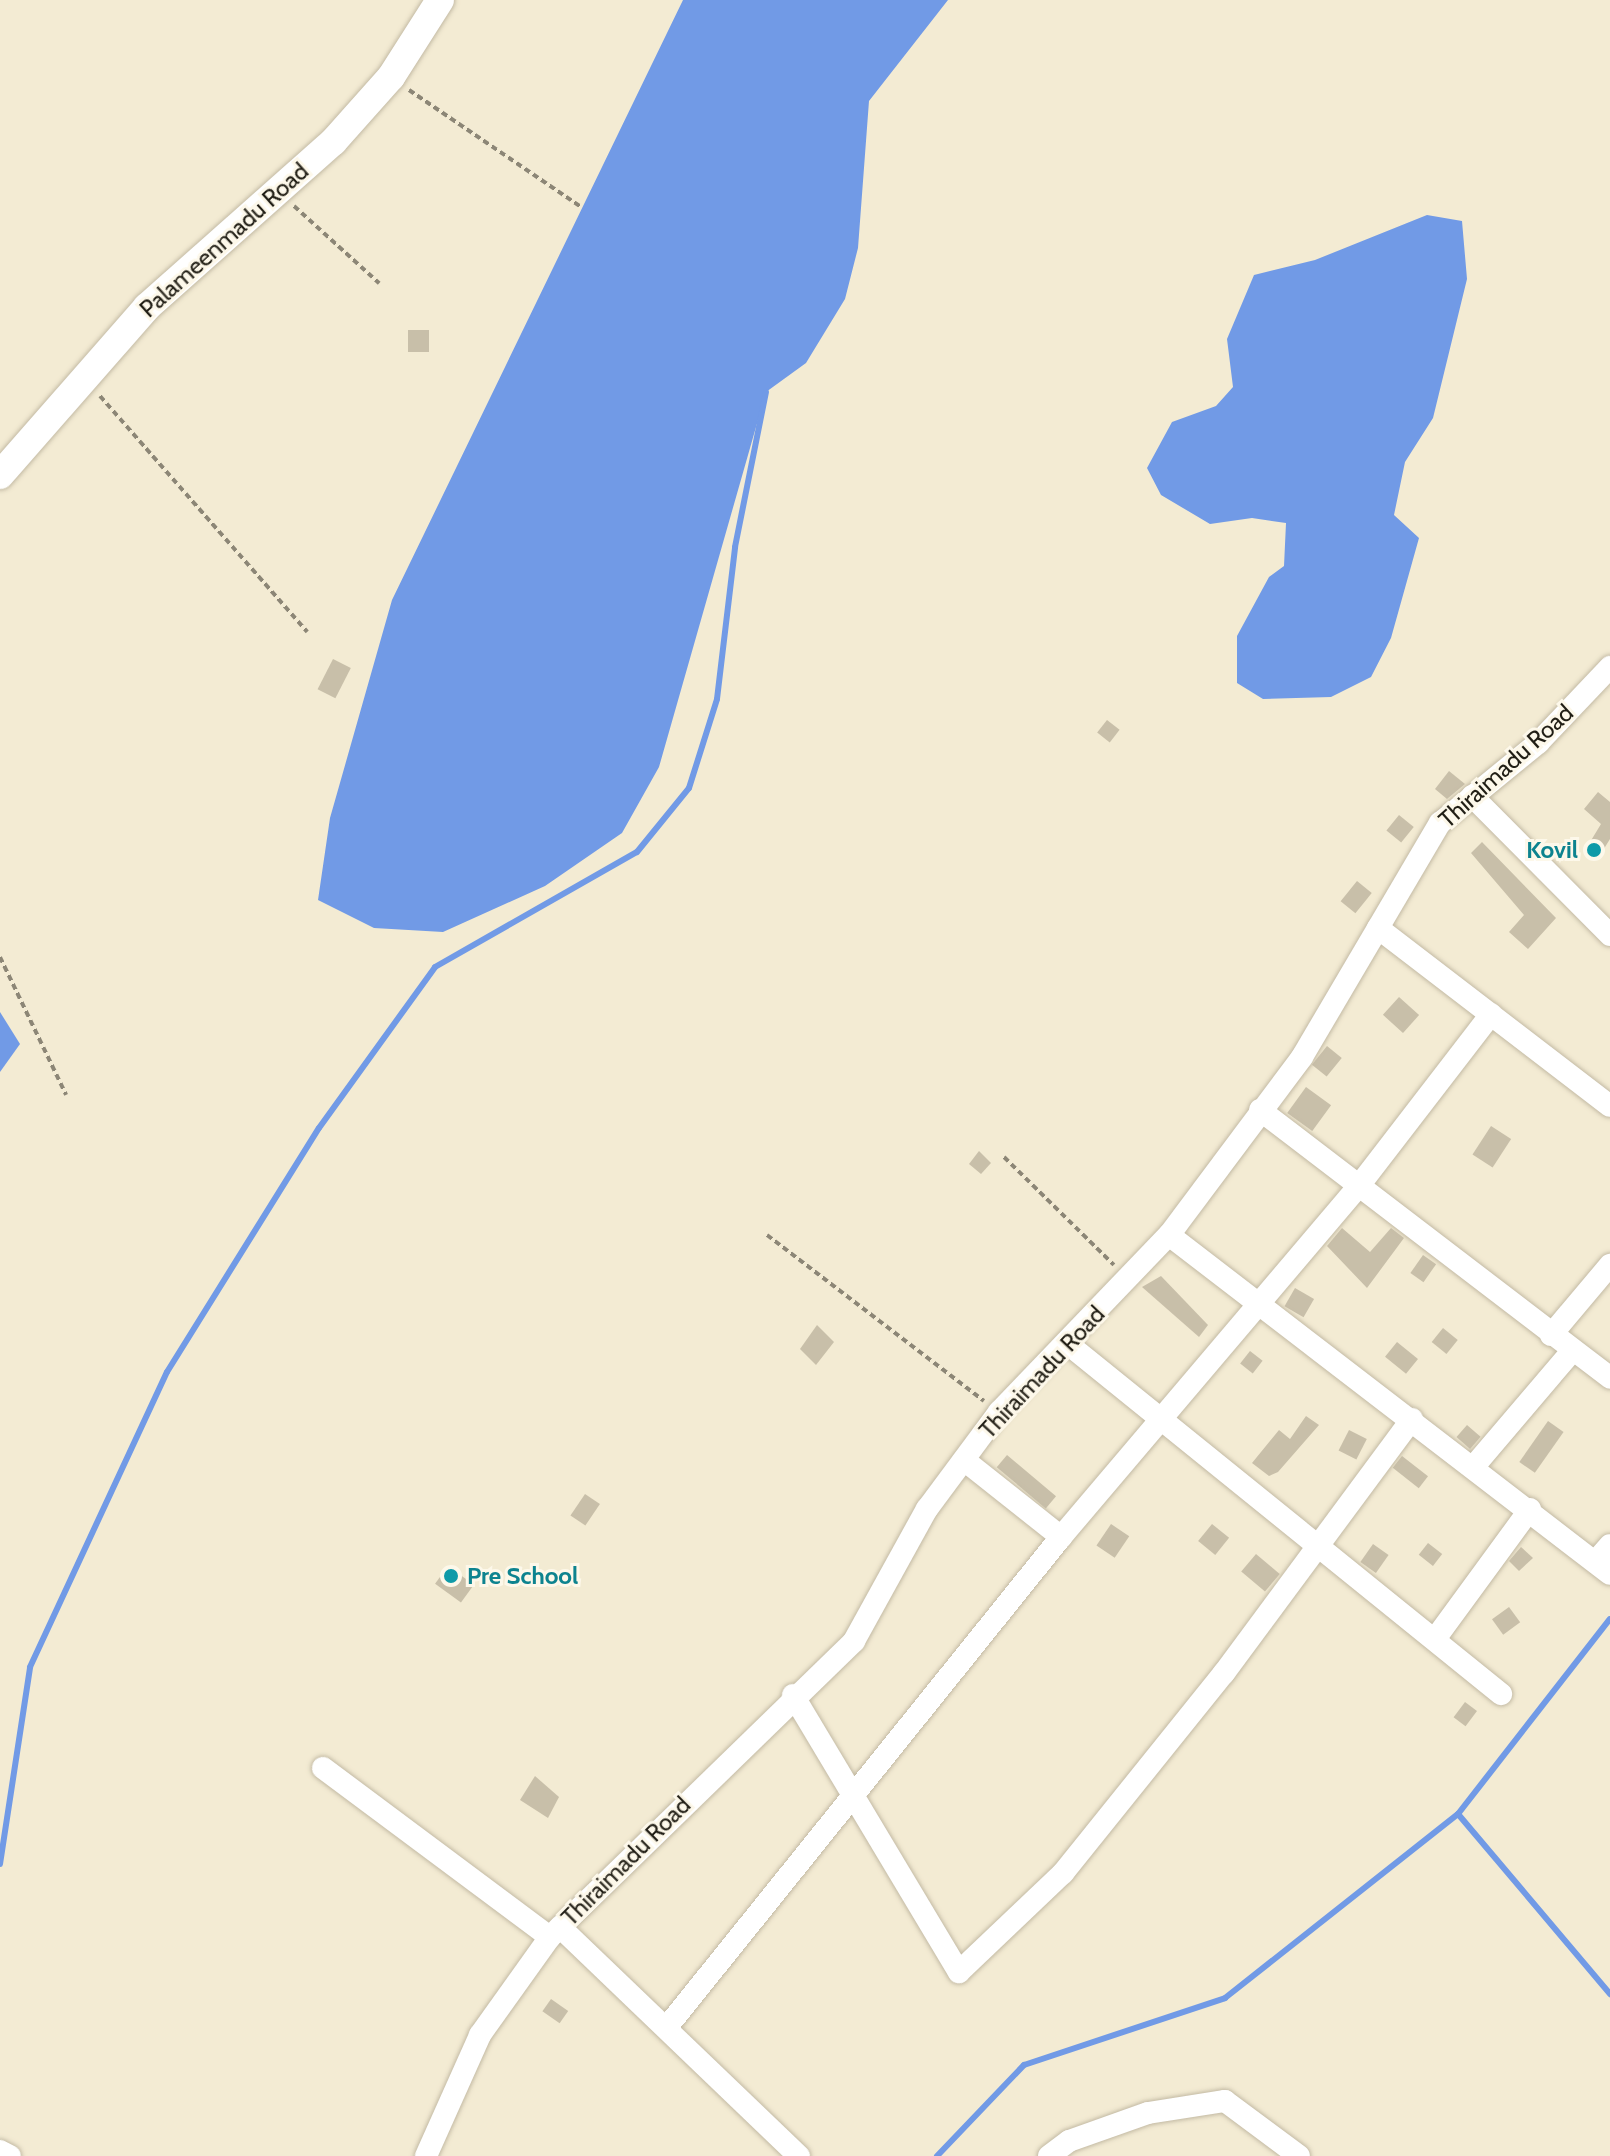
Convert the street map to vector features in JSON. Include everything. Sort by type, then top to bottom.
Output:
[{"type":"street","name":"Palameenmadu Road","points":[[0,475],[147,307],[278,191],[391,77],[440,0]]},
{"type":"street","name":"Thiraimadu Road","points":[[426,2156],[480,2035],[555,1932],[793,1695],[854,1641],[927,1509],[999,1412],[1068,1344],[1169,1235],[1302,1057],[1440,823],[1538,743],[1610,667]]},
{"type":"street","points":[[1472,796],[1610,935]]},
{"type":"street","points":[[1378,928],[1610,1106]]},
{"type":"street","points":[[667,2027],[855,1798],[1061,1537],[1261,1306],[1358,1187],[1491,1014]]},
{"type":"street","points":[[1260,1110],[1610,1378]]},
{"type":"street","points":[[1169,1235],[1530,1509],[1605,1560]]},
{"type":"street","points":[[1551,1335],[1610,1265]]},
{"type":"street","points":[[1068,1344],[1162,1422],[1320,1543],[1501,1694]]},
{"type":"street","points":[[1475,1465],[1572,1351]]},
{"type":"street","points":[[793,1695],[959,1972],[1063,1873],[1320,1543],[1412,1419]]},
{"type":"street","points":[[964,1460],[1061,1537]]},
{"type":"street","points":[[1435,1639],[1530,1509]]},
{"type":"street","points":[[323,1768],[555,1932],[667,2027],[799,2156]]},
{"type":"street","points":[[1049,2156],[1076,2148],[1148,2113],[1225,2101],[1299,2156]]},
{"type":"street","points":[[0,2151],[10,2156]]},
{"type":"path","points":[[391,77],[580,206]]},
{"type":"path","points":[[278,191],[379,283]]},
{"type":"path","points":[[83,377],[307,632]]},
{"type":"path","points":[[0,957],[66,1095]]},
{"type":"path","points":[[1004,1157],[1127,1278]]},
{"type":"path","points":[[767,1235],[999,1412]]},
{"type":"water","points":[[683,0],[948,0],[869,101],[858,248],[845,299],[806,363],[766,392],[659,767],[622,833],[545,886],[443,932],[374,928],[318,900],[330,818],[392,600]]},
{"type":"water","points":[[1427,215],[1462,221],[1467,279],[1433,418],[1405,462],[1394,515],[1419,538],[1391,638],[1371,677],[1331,697],[1263,699],[1237,683],[1237,636],[1269,577],[1284,566],[1286,523],[1252,518],[1210,524],[1161,495],[1147,468],[1172,422],[1216,406],[1233,387],[1227,339],[1254,275],[1315,260]]},
{"type":"water","points":[[0,1012],[20,1044],[0,1072]]},
{"type":"building","points":[[408,330],[429,330],[429,352],[408,352]]},
{"type":"building","points":[[333,659],[351,668],[335,698],[318,689]]},
{"type":"building","points":[[1107,720],[1120,730],[1110,742],[1097,733]]},
{"type":"building","points":[[1449,771],[1465,784],[1447,799],[1435,789]]},
{"type":"building","points":[[1598,792],[1610,802],[1610,839],[1597,860],[1584,852],[1601,824],[1584,809]]},
{"type":"building","points":[[1399,815],[1414,827],[1401,843],[1386,831]]},
{"type":"building","points":[[1482,842],[1556,918],[1528,949],[1509,932],[1524,915],[1471,853]]},
{"type":"building","points":[[1357,881],[1372,893],[1355,913],[1341,901]]},
{"type":"building","points":[[1399,997],[1419,1015],[1403,1033],[1383,1015]]},
{"type":"building","points":[[1327,1046],[1342,1058],[1327,1077],[1312,1065]]},
{"type":"building","points":[[1306,1087],[1331,1105],[1312,1131],[1287,1113]]},
{"type":"building","points":[[1491,1126],[1511,1139],[1493,1168],[1472,1155]]},
{"type":"building","points":[[979,1151],[991,1163],[981,1174],[969,1164]]},
{"type":"building","points":[[1342,1228],[1370,1252],[1391,1228],[1404,1238],[1367,1288],[1327,1246]]},
{"type":"building","points":[[1423,1255],[1436,1264],[1423,1282],[1410,1273]]},
{"type":"building","points":[[1161,1276],[1208,1325],[1199,1337],[1142,1287]]},
{"type":"building","points":[[1295,1288],[1314,1299],[1304,1317],[1284,1306]]},
{"type":"building","points":[[817,1325],[834,1342],[816,1365],[800,1349]]},
{"type":"building","points":[[1443,1328],[1458,1340],[1446,1354],[1432,1342]]},
{"type":"building","points":[[1397,1342],[1418,1359],[1406,1374],[1385,1357]]},
{"type":"building","points":[[1250,1351],[1263,1361],[1253,1373],[1240,1364]]},
{"type":"building","points":[[1306,1416],[1319,1425],[1278,1472],[1269,1476],[1252,1463],[1279,1430],[1290,1439]]},
{"type":"building","points":[[1548,1421],[1564,1432],[1535,1473],[1519,1462]]},
{"type":"building","points":[[1467,1425],[1481,1437],[1470,1449],[1457,1437]]},
{"type":"building","points":[[1349,1430],[1367,1439],[1356,1460],[1339,1450]]},
{"type":"building","points":[[1007,1455],[1056,1496],[1046,1508],[997,1467]]},
{"type":"building","points":[[1402,1456],[1428,1476],[1419,1488],[1393,1468]]},
{"type":"building","points":[[585,1494],[600,1504],[585,1526],[570,1516]]},
{"type":"building","points":[[1111,1524],[1129,1536],[1115,1558],[1096,1546]]},
{"type":"building","points":[[1212,1524],[1229,1538],[1215,1555],[1198,1541]]},
{"type":"building","points":[[1428,1543],[1442,1554],[1433,1566],[1419,1555]]},
{"type":"building","points":[[1373,1544],[1389,1555],[1376,1573],[1360,1562]]},
{"type":"building","points":[[1521,1547],[1533,1558],[1519,1571],[1509,1561]]},
{"type":"building","points":[[1256,1554],[1280,1574],[1265,1592],[1241,1572]]},
{"type":"building","name":"Pre School","points":[[448,1566],[474,1585],[461,1603],[435,1584]]},
{"type":"building","points":[[1509,1607],[1520,1622],[1503,1635],[1492,1619]]},
{"type":"building","points":[[1465,1702],[1477,1711],[1466,1726],[1454,1717]]},
{"type":"building","points":[[535,1776],[559,1797],[548,1818],[520,1800]]},
{"type":"building","points":[[551,1999],[568,2011],[560,2023],[542,2011]]},
{"type":"waterway","points":[[0,1864],[30,1667],[167,1372],[319,1128],[435,967],[637,852],[689,788],[717,699],[735,547],[766,392]]},
{"type":"waterway","points":[[1458,1814],[1610,1619]]},
{"type":"waterway","points":[[937,2156],[1024,2065],[1225,1998],[1458,1814],[1610,1994]]},
{"type":"place","name":"Kovil","points":[[1594,850]]},
{"type":"place","name":"Pre School","points":[[451,1576]]}]
